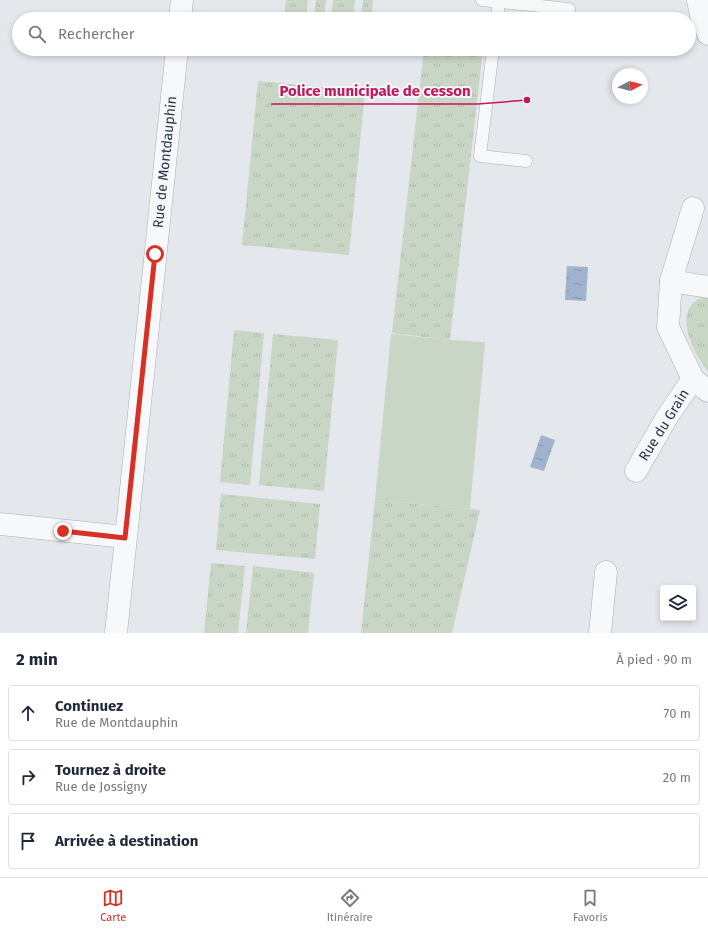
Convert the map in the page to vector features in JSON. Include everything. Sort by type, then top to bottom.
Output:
[{"type":"street","points":[[181,12],[182,0]]},
{"type":"street","points":[[698,0],[701,15],[708,34]]},
{"type":"street","name":"Rue de Montdauphin","points":[[116,633],[176,56]]},
{"type":"street","name":"Rue du Grain","points":[[636,471],[667,417],[701,385],[668,327],[671,281],[694,208]]},
{"type":"street","points":[[671,281],[708,287]]},
{"type":"street","points":[[0,524],[125,538]]},
{"type":"street","points":[[600,633],[606,572]]},
{"type":"lane","points":[[482,0],[569,9]]},
{"type":"lane","points":[[498,12],[499,1]]},
{"type":"lane","points":[[492,56],[480,156],[526,161]]},
{"type":"green space","points":[[286,0],[308,0],[307,12],[285,12]]},
{"type":"green space","points":[[316,0],[326,0],[325,12],[315,12]]},
{"type":"green space","points":[[333,0],[355,0],[354,12],[332,12]]},
{"type":"green space","points":[[363,0],[373,0],[372,12],[362,12]]},
{"type":"green space","points":[[423,56],[482,56],[450,340],[392,333]]},
{"type":"green space","points":[[258,81],[365,91],[349,255],[242,245]]},
{"type":"green space","points":[[708,296],[708,372],[691,343],[686,318],[692,304],[698,299]]},
{"type":"green space","points":[[234,330],[264,333],[250,485],[220,482]]},
{"type":"green space","points":[[273,334],[338,340],[324,491],[259,485]]},
{"type":"green space","points":[[391,334],[485,342],[470,509],[375,500]]},
{"type":"green space","points":[[221,494],[320,504],[315,559],[216,550]]},
{"type":"green space","points":[[375,500],[480,510],[452,633],[361,633]]},
{"type":"green space","points":[[211,563],[245,566],[238,633],[204,633]]},
{"type":"green space","points":[[253,566],[314,573],[308,633],[246,633]]},
{"type":"water","points":[[567,266],[588,267],[586,301],[565,300]]},
{"type":"water","points":[[541,435],[555,440],[544,471],[530,467]]},
{"type":"place","name":"Police municipale de cesson","points":[[527,100]]},
{"type":"route","points":[[63,531],[125,538],[155,254]]}]
